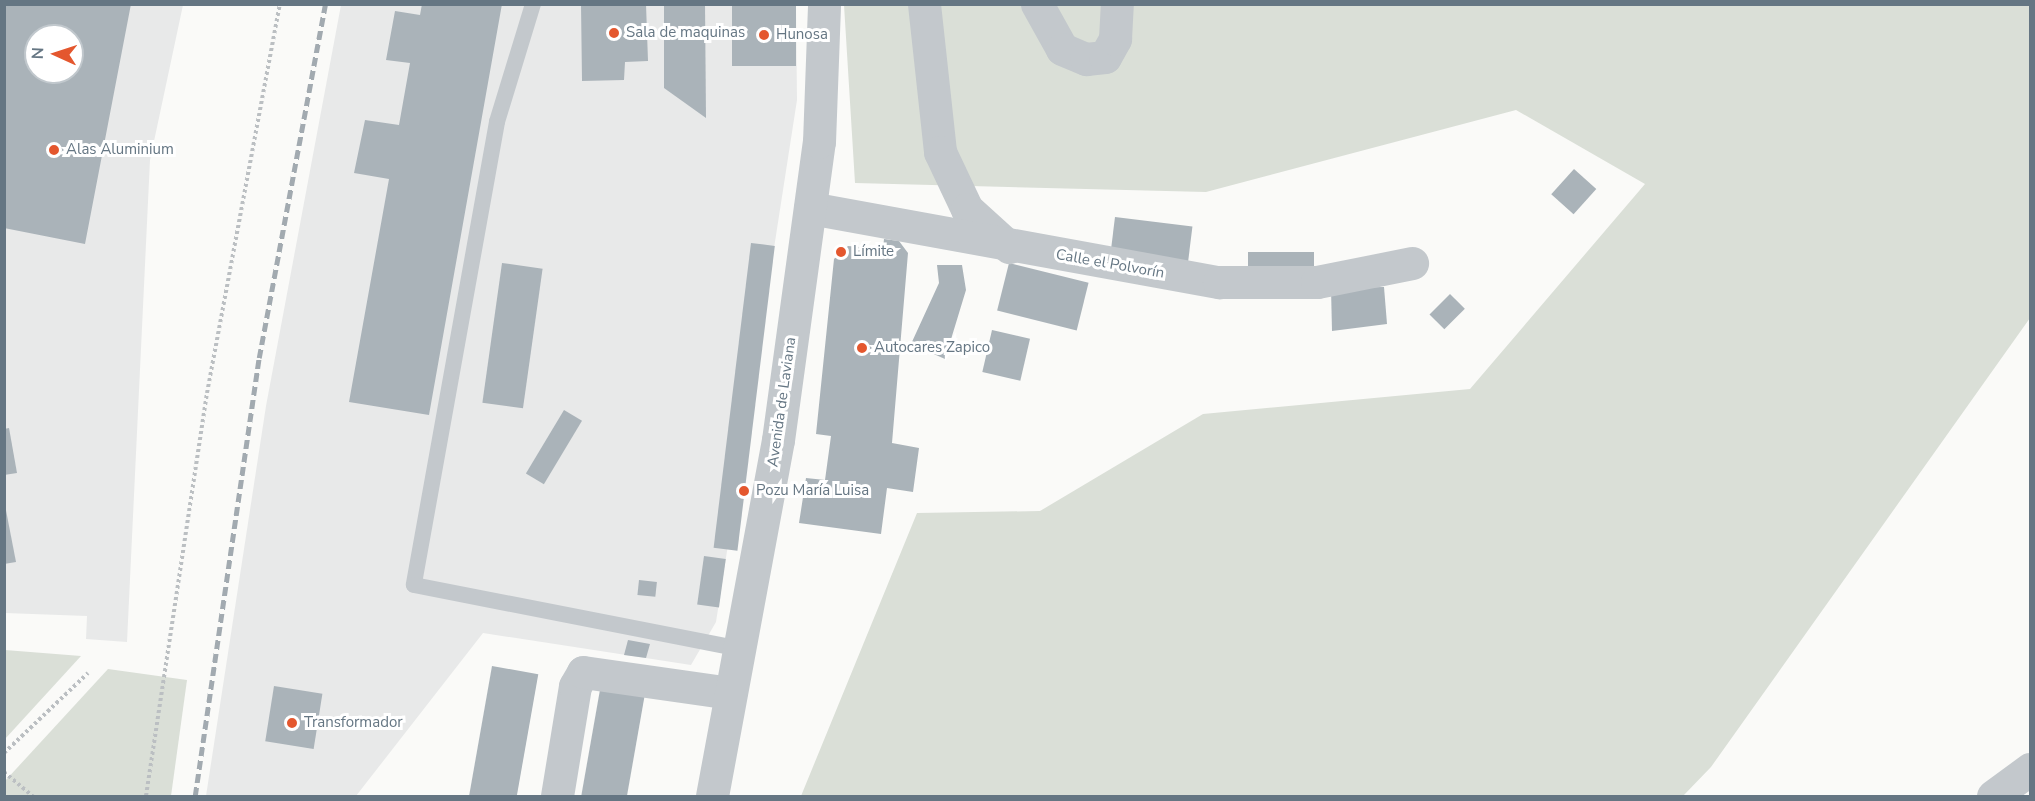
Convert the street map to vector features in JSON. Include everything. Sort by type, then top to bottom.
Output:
[{"type":"street","name":"Avenida de Laviana","points":[[712,796],[778,440],[819,142],[824,4]]},
{"type":"street","points":[[924,4],[940,152],[967,209],[1009,247]]},
{"type":"street","points":[[1037,4],[1062,49],[1086,59],[1105,57],[1115,39],[1117,4]]},
{"type":"street","name":"Calle el Polvorín","points":[[810,208],[1009,247],[1219,282],[1317,282],[1412,263]]},
{"type":"street","points":[[557,796],[575,686],[583,672],[731,693]]},
{"type":"street","points":[[1993,796],[2031,769]]},
{"type":"lane","points":[[533,4],[497,122],[414,585],[739,649]]},
{"type":"path","points":[[146,796],[207,393],[280,4]]},
{"type":"path","points":[[4,753],[88,673]]},
{"type":"path","points":[[4,772],[33,796]]},
{"type":"shaded area","points":[[5,5],[183,5],[150,160],[127,642],[86,639],[87,616],[5,613]]},
{"type":"shaded area","points":[[341,5],[796,5],[797,100],[716,622],[691,665],[483,633],[356,796],[206,796],[266,406]]},
{"type":"shaded area","points":[[844,5],[2030,5],[2030,318],[1711,767],[1683,796],[801,796],[917,513],[1040,511],[1203,414],[1470,389],[1645,184],[1516,110],[1206,192],[855,183]]},
{"type":"shaded area","points":[[4,650],[81,656],[5,739]]},
{"type":"shaded area","points":[[108,669],[187,680],[171,796],[5,796],[5,781]]},
{"type":"building","name":"Alas Aluminium","points":[[4,4],[131,4],[85,244],[4,228]]},
{"type":"building","points":[[422,4],[502,4],[429,415],[349,402],[389,179],[354,173],[365,120],[399,125],[410,63],[386,60],[395,11],[420,15]]},
{"type":"building","name":"Sala de maquinas","points":[[581,4],[646,4],[648,61],[625,62],[624,80],[582,81]]},
{"type":"building","points":[[664,4],[705,4],[706,118],[664,88]]},
{"type":"building","name":"Hunosa","points":[[732,4],[796,4],[796,66],[732,66]]},
{"type":"building","points":[[1574,169],[1596,189],[1574,214],[1551,194]]},
{"type":"building","points":[[1115,217],[1192,227],[1188,264],[1110,255]]},
{"type":"building","points":[[884,239],[899,241],[908,253],[892,443],[919,448],[913,492],[887,488],[881,534],[799,523],[806,478],[825,480],[831,436],[816,434],[834,259],[848,246],[883,249]]},
{"type":"building","points":[[751,243],[775,246],[737,551],[714,548]]},
{"type":"building","points":[[1248,252],[1314,252],[1314,282],[1248,282]]},
{"type":"building","points":[[502,263],[543,269],[523,408],[482,403]]},
{"type":"building","points":[[1009,263],[1089,283],[1077,330],[997,311]]},
{"type":"building","points":[[937,265],[962,265],[966,290],[945,359],[911,344],[939,283]]},
{"type":"building","points":[[1384,287],[1387,324],[1332,331],[1331,288]]},
{"type":"building","points":[[1450,294],[1465,309],[1444,329],[1429,315]]},
{"type":"building","points":[[992,330],[1030,339],[1020,381],[982,372]]},
{"type":"building","points":[[564,410],[582,421],[544,484],[526,473]]},
{"type":"building","points":[[9,428],[17,473],[4,475],[4,429]]},
{"type":"building","points":[[4,500],[16,562],[4,564]]},
{"type":"building","points":[[704,556],[726,559],[719,608],[697,605]]},
{"type":"building","points":[[639,580],[657,582],[655,597],[637,595]]},
{"type":"building","points":[[628,640],[650,644],[646,658],[624,655]]},
{"type":"building","points":[[492,666],[538,674],[517,796],[469,796]]},
{"type":"building","points":[[601,684],[645,692],[627,796],[581,796]]},
{"type":"building","name":"Transformador","points":[[274,686],[322,694],[314,749],[265,741]]},
{"type":"railway","points":[[195,796],[259,358],[325,4]]},
{"type":"place","name":"Sala de maquinas","points":[[614,33]]},
{"type":"place","name":"Hunosa","points":[[764,35]]},
{"type":"place","name":"Alas Aluminium","points":[[54,150]]},
{"type":"place","name":"Límite","points":[[841,252]]},
{"type":"place","name":"Autocares Zapico","points":[[862,348]]},
{"type":"place","name":"Pozu María Luisa","points":[[744,491]]},
{"type":"place","name":"Transformador","points":[[292,723]]}]
